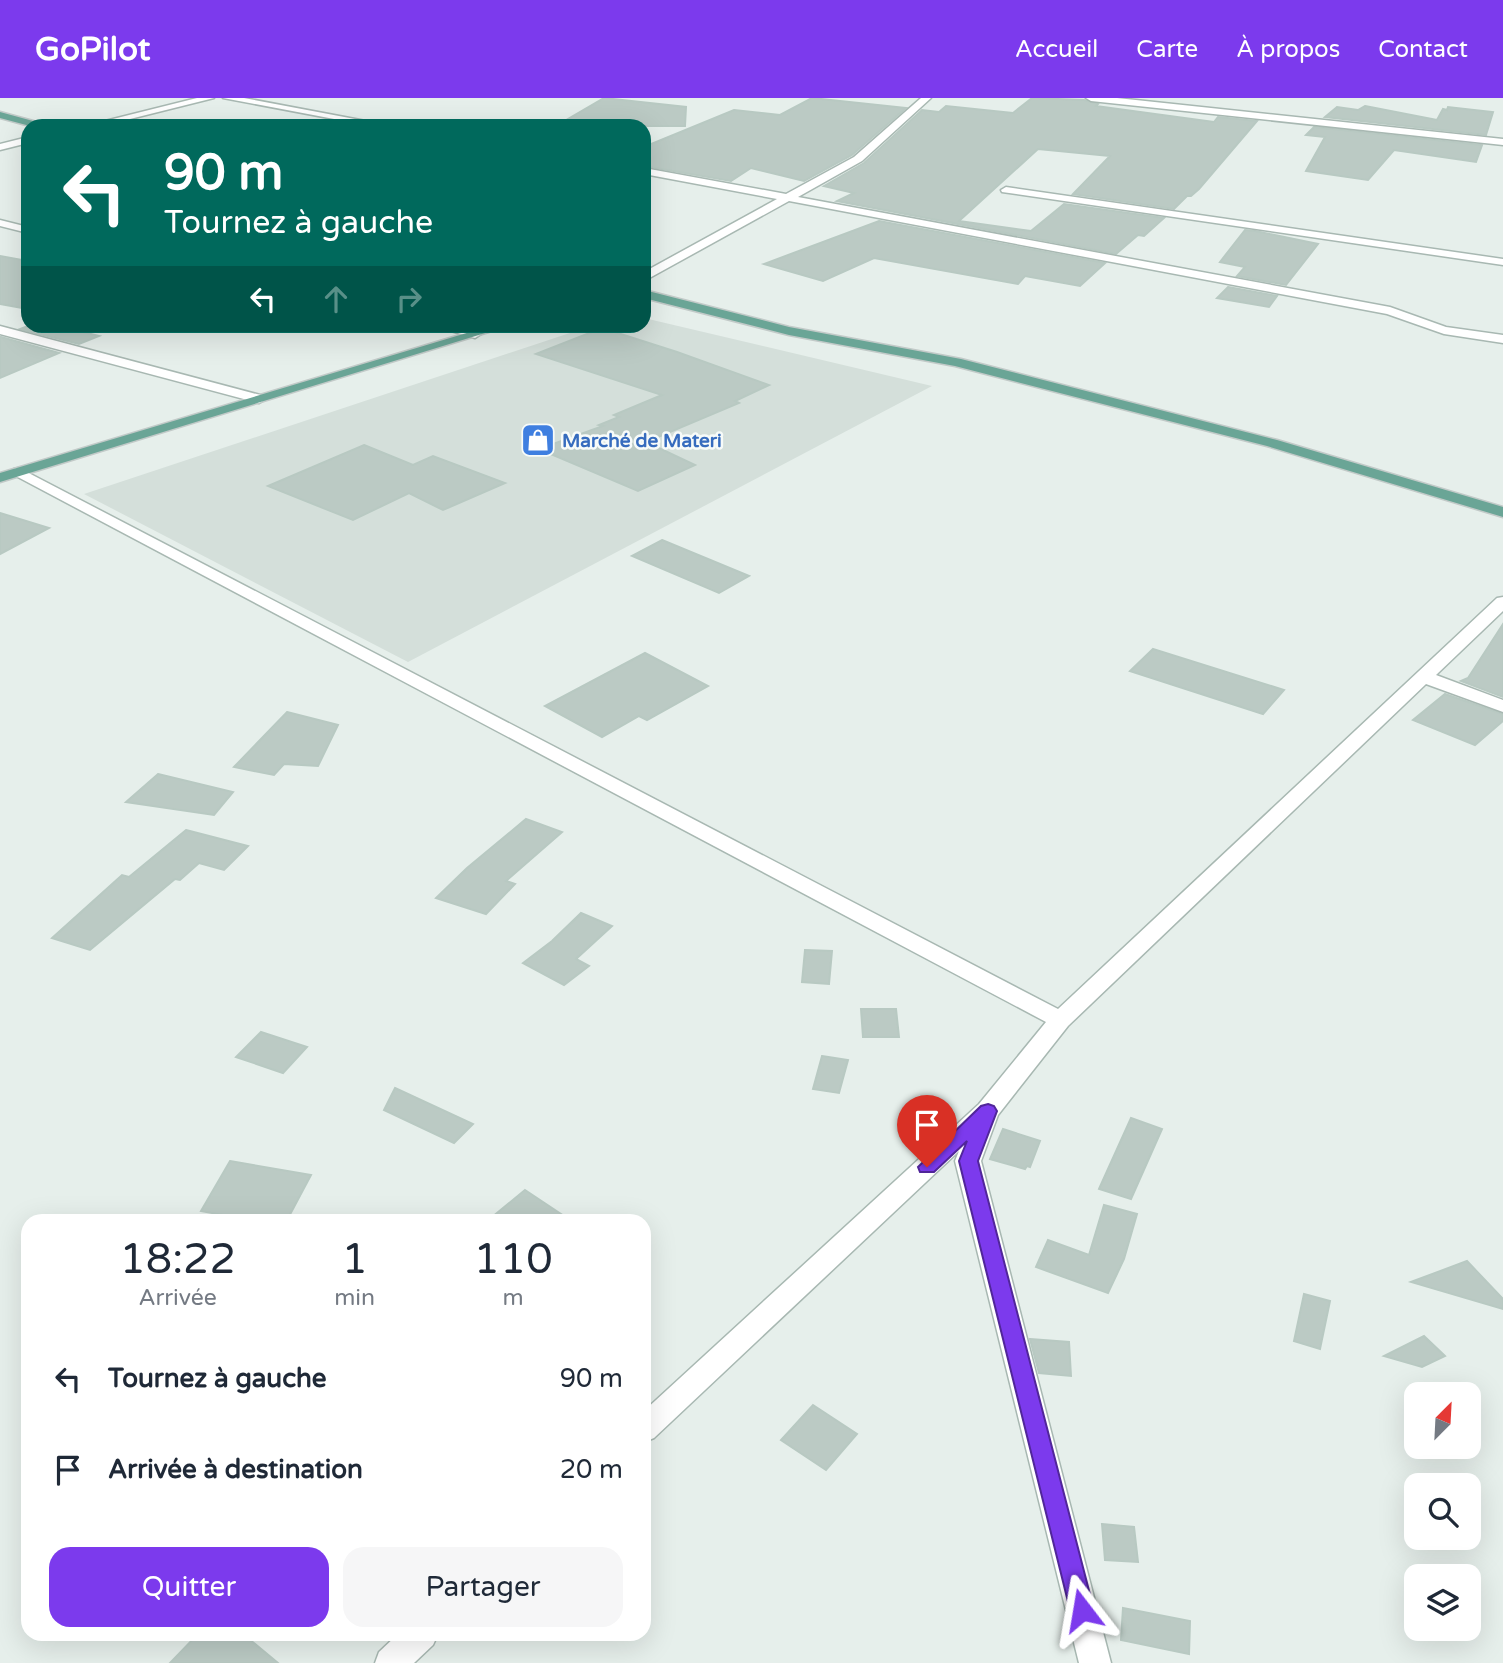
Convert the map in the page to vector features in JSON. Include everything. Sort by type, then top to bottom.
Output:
[{"type":"main road","points":[[0,115],[21,121]]},
{"type":"main road","points":[[651,296],[789,331],[970,365],[1272,443],[1503,512]]},
{"type":"main road","points":[[9,475],[478,333]]},
{"type":"street","points":[[120,119],[209,98]]},
{"type":"street","points":[[228,98],[347,119]]},
{"type":"street","points":[[651,273],[858,159],[926,98]]},
{"type":"street","points":[[1091,98],[1503,142]]},
{"type":"street","points":[[0,147],[21,142]]},
{"type":"street","points":[[651,172],[1390,312],[1444,330],[1503,339]]},
{"type":"street","points":[[1006,190],[1503,262]]},
{"type":"street","points":[[0,223],[21,228]]},
{"type":"street","points":[[0,330],[259,399]]},
{"type":"street","points":[[471,333],[475,334]]},
{"type":"street","points":[[9,475],[1060,1020]]},
{"type":"street","points":[[651,1423],[988,1111],[1060,1020],[1503,602]]},
{"type":"street","points":[[1423,677],[1503,706]]},
{"type":"street","points":[[988,1111],[968,1161],[1095,1663]]},
{"type":"street","points":[[391,1663],[415,1641]]},
{"type":"shaded area","name":"Marché de Materi","points":[[651,320],[932,386],[408,662],[84,494],[570,333],[651,333]]},
{"type":"building","points":[[604,98],[686,107],[685,126],[651,126],[651,119],[568,119]]},
{"type":"building","points":[[812,98],[906,108],[852,155],[804,181],[751,168],[731,181],[651,167],[651,144],[734,110],[780,115]]},
{"type":"building","points":[[1032,98],[1084,100],[1098,104],[1096,106],[1214,122],[1218,117],[1257,121],[1199,189],[1174,209],[1073,194],[1110,156],[1038,149],[959,221],[1031,231],[1064,204],[1164,218],[1144,236],[1138,235],[1116,254],[837,201],[854,193],[824,186],[864,163],[922,110],[939,112],[946,106],[1013,113]]},
{"type":"building","points":[[1365,106],[1437,120],[1443,109],[1447,110],[1448,107],[1493,112],[1486,135],[1325,117],[1337,107],[1358,110]]},
{"type":"building","points":[[1314,127],[1482,145],[1476,162],[1394,150],[1368,180],[1306,171],[1325,137],[1306,135]]},
{"type":"building","points":[[879,221],[1105,263],[1080,286],[1025,276],[1018,284],[874,258],[823,281],[764,264]]},
{"type":"building","points":[[1245,230],[1318,244],[1286,285],[1237,276],[1245,267],[1220,262]]},
{"type":"building","points":[[0,256],[21,260],[21,308],[0,304]]},
{"type":"building","points":[[1228,287],[1277,296],[1269,307],[1217,298]]},
{"type":"building","points":[[36,333],[87,333],[99,336],[79,344]]},
{"type":"building","points":[[589,333],[618,333],[769,385],[735,401],[739,403],[646,442],[695,465],[638,491],[539,449],[603,426],[599,425],[619,417],[614,415],[662,395],[536,354]]},
{"type":"building","points":[[1,337],[59,353],[0,378]]},
{"type":"building","points":[[364,445],[413,465],[433,456],[505,483],[443,510],[409,493],[353,520],[268,486]]},
{"type":"building","points":[[0,513],[49,528],[0,554]]},
{"type":"building","points":[[662,540],[749,576],[719,593],[632,556]]},
{"type":"building","points":[[1503,624],[1503,697],[1461,681],[1468,678]]},
{"type":"building","points":[[1153,649],[1284,690],[1263,714],[1130,671]]},
{"type":"building","points":[[645,653],[708,686],[647,720],[639,716],[602,737],[545,706]]},
{"type":"building","points":[[1445,694],[1503,714],[1503,721],[1475,745],[1413,720]]},
{"type":"building","points":[[287,712],[338,725],[318,766],[284,764],[274,775],[234,767]]},
{"type":"building","points":[[158,774],[233,792],[214,815],[126,802]]},
{"type":"building","points":[[526,819],[562,832],[506,881],[515,884],[486,914],[436,898],[467,868]]},
{"type":"building","points":[[186,830],[248,846],[224,870],[199,863],[180,880],[175,879],[90,950],[52,938],[122,875],[129,877]]},
{"type":"building","points":[[581,913],[612,926],[576,959],[589,966],[564,985],[523,963],[552,941]]},
{"type":"building","points":[[805,950],[832,951],[829,984],[802,982]]},
{"type":"building","points":[[861,1009],[896,1009],[899,1037],[863,1037]]},
{"type":"building","points":[[261,1032],[307,1047],[283,1073],[236,1057]]},
{"type":"building","points":[[822,1056],[848,1060],[839,1093],[813,1089]]},
{"type":"building","points":[[395,1088],[473,1124],[454,1143],[384,1110]]},
{"type":"building","points":[[1131,1118],[1162,1129],[1131,1199],[1099,1189]]},
{"type":"building","points":[[1003,1129],[1040,1141],[1030,1167],[1025,1169],[990,1159]]},
{"type":"building","points":[[230,1161],[311,1175],[290,1214],[218,1214],[201,1211]]},
{"type":"building","points":[[525,1190],[561,1214],[496,1214]]},
{"type":"building","points":[[1104,1205],[1137,1214],[1124,1259],[1108,1293],[1036,1267],[1048,1240],[1089,1255]]},
{"type":"building","points":[[1467,1261],[1503,1299],[1503,1309],[1411,1282]]},
{"type":"building","points":[[1304,1294],[1330,1301],[1320,1349],[1294,1341]]},
{"type":"building","points":[[1424,1336],[1445,1356],[1422,1367],[1384,1356]]},
{"type":"building","points":[[1030,1339],[1069,1342],[1071,1376],[1039,1373]]},
{"type":"building","points":[[813,1405],[857,1434],[826,1470],[781,1440]]},
{"type":"building","points":[[1102,1524],[1134,1527],[1138,1562],[1105,1560]]},
{"type":"building","points":[[1123,1608],[1190,1621],[1189,1654],[1121,1640]]},
{"type":"building","points":[[191,1641],[251,1641],[278,1663],[170,1663]]},
{"type":"place","name":"Marché de Materi","points":[[538,440]]},
{"type":"route","points":[[927,1167],[988,1111],[968,1161],[1082,1610]]}]
